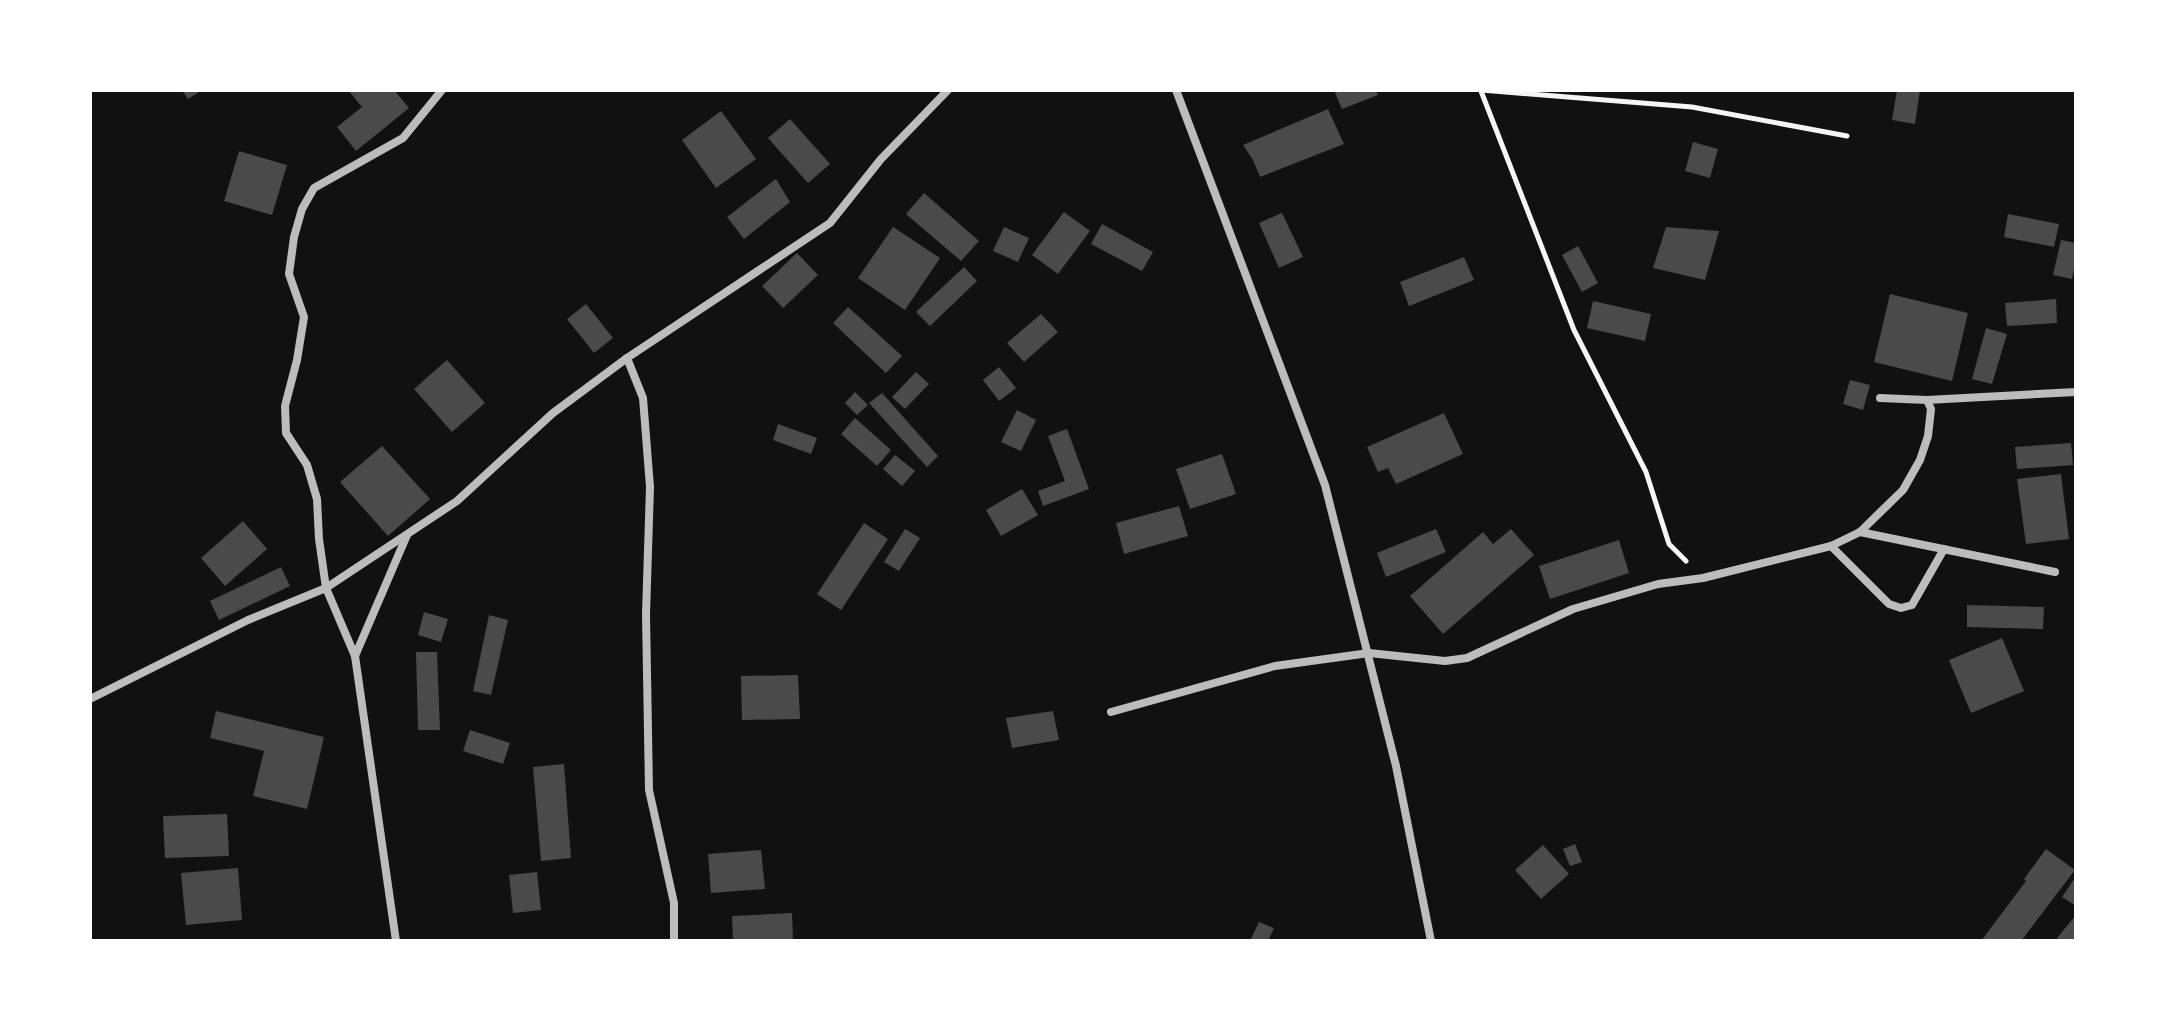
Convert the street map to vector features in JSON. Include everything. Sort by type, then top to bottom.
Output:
[{"type":"street","points":[[396,941],[355,656],[326,588],[317,499],[307,465],[286,433],[285,406],[304,317],[289,274],[302,209],[314,188],[403,138],[442,90]]},
{"type":"street","points":[[90,699],[248,620],[326,588],[457,501],[553,413],[627,358],[830,223],[881,159],[948,90]]},
{"type":"street","points":[[1176,90],[1325,485],[1396,766],[1431,941]]},
{"type":"street","points":[[627,358],[643,398],[650,487],[646,614],[649,790],[674,903],[674,941]]},
{"type":"street","points":[[1880,398],[1927,400],[2076,392]]},
{"type":"street","points":[[1111,712],[1275,666],[1369,653],[1445,661],[1467,658],[1573,609],[1658,584],[1703,578],[1831,546],[1860,532],[1903,490],[1920,460],[1928,436],[1931,409],[1927,400]]},
{"type":"street","points":[[1860,532],[2055,572]]},
{"type":"street","points":[[355,656],[407,534]]},
{"type":"street","points":[[1831,546],[1889,604],[1901,608],[1912,605],[1944,549]]},
{"type":"path","points":[[1703,578],[1669,544],[1646,472],[1574,330],[1481,90],[1692,107],[1847,136]]},
{"type":"building","points":[[182,90],[202,90],[188,99]]},
{"type":"building","points":[[348,90],[394,90],[409,108],[356,151],[337,127],[362,107]]},
{"type":"building","points":[[1334,90],[1376,90],[1378,95],[1342,109]]},
{"type":"building","points":[[1897,90],[1920,90],[1915,124],[1892,120]]},
{"type":"building","points":[[1328,109],[1344,144],[1260,177],[1243,145]]},
{"type":"building","points":[[721,111],[756,159],[716,188],[682,140]]},
{"type":"building","points":[[790,119],[830,164],[808,183],[768,138]]},
{"type":"building","points":[[1693,142],[1718,149],[1710,178],[1685,171]]},
{"type":"building","points":[[239,151],[287,165],[272,215],[224,201]]},
{"type":"building","points":[[776,179],[790,202],[744,239],[727,217]]},
{"type":"building","points":[[924,193],[979,241],[961,261],[906,214]]},
{"type":"building","points":[[1064,212],[1090,231],[1058,274],[1032,255]]},
{"type":"building","points":[[1282,213],[1303,257],[1279,268],[1259,223]]},
{"type":"building","points":[[2008,214],[2059,224],[2054,247],[2004,237]]},
{"type":"building","points":[[1102,224],[1153,252],[1142,271],[1091,244]]},
{"type":"building","points":[[893,227],[940,258],[905,310],[858,278]]},
{"type":"building","points":[[1004,227],[1029,238],[1018,262],[993,251]]},
{"type":"building","points":[[1666,227],[1719,231],[1705,280],[1653,268]]},
{"type":"building","points":[[2061,240],[2076,243],[2072,279],[2053,275]]},
{"type":"building","points":[[1578,246],[1598,283],[1582,292],[1562,255]]},
{"type":"building","points":[[797,253],[818,275],[783,308],[762,286]]},
{"type":"building","points":[[1464,257],[1474,280],[1409,306],[1400,282]]},
{"type":"building","points":[[964,267],[977,281],[930,326],[916,312]]},
{"type":"building","points":[[1890,294],[1968,313],[1952,381],[1874,362]]},
{"type":"building","points":[[2056,299],[2057,323],[2007,326],[2005,303]]},
{"type":"building","points":[[1593,301],[1651,314],[1645,341],[1587,328]]},
{"type":"building","points":[[586,304],[613,338],[594,353],[567,319]]},
{"type":"building","points":[[848,307],[902,356],[886,373],[833,323]]},
{"type":"building","points":[[1041,314],[1058,332],[1024,362],[1007,343]]},
{"type":"building","points":[[1986,328],[2007,334],[1992,384],[1972,379]]},
{"type":"building","points":[[447,360],[485,403],[452,432],[414,389]]},
{"type":"building","points":[[999,367],[1016,388],[999,401],[983,380]]},
{"type":"building","points":[[916,372],[929,384],[905,409],[892,397]]},
{"type":"building","points":[[1850,380],[1870,385],[1863,410],[1843,404]]},
{"type":"building","points":[[855,392],[868,405],[857,415],[845,403]]},
{"type":"building","points":[[882,393],[938,456],[927,467],[869,403]]},
{"type":"building","points":[[1017,410],[1036,420],[1021,451],[1001,442]]},
{"type":"building","points":[[1444,413],[1463,454],[1396,484],[1388,468],[1378,472],[1367,447]]},
{"type":"building","points":[[855,418],[891,450],[877,466],[841,434]]},
{"type":"building","points":[[778,424],[817,438],[811,454],[773,440]]},
{"type":"building","points":[[1067,429],[1089,489],[1043,506],[1038,491],[1065,481],[1048,436]]},
{"type":"building","points":[[2071,443],[2073,465],[2017,469],[2015,447]]},
{"type":"building","points":[[382,446],[430,499],[388,536],[340,482]]},
{"type":"building","points":[[1222,454],[1236,494],[1190,509],[1176,469]]},
{"type":"building","points":[[895,455],[915,471],[902,486],[883,469]]},
{"type":"building","points":[[2061,474],[2069,539],[2026,544],[2017,479]]},
{"type":"building","points":[[1022,489],[1038,515],[1001,536],[986,510]]},
{"type":"building","points":[[1179,506],[1188,536],[1124,554],[1116,523]]},
{"type":"building","points":[[243,521],[267,549],[225,586],[201,558]]},
{"type":"building","points":[[864,523],[888,539],[841,610],[817,594]]},
{"type":"building","points":[[905,529],[920,538],[899,571],[884,562]]},
{"type":"building","points":[[1436,529],[1446,552],[1386,577],[1377,553]]},
{"type":"building","points":[[1511,529],[1534,555],[1443,634],[1410,596],[1483,532],[1493,544]]},
{"type":"building","points":[[1619,540],[1629,573],[1550,599],[1539,566]]},
{"type":"building","points":[[281,567],[290,586],[219,620],[210,601]]},
{"type":"building","points":[[1967,605],[2044,607],[2043,629],[1967,627]]},
{"type":"building","points":[[424,612],[448,619],[441,642],[418,635]]},
{"type":"building","points":[[489,615],[508,620],[491,695],[473,691]]},
{"type":"building","points":[[2002,638],[2024,691],[1971,713],[1949,660]]},
{"type":"building","points":[[416,652],[437,652],[440,730],[418,730]]},
{"type":"building","points":[[798,675],[800,719],[742,720],[741,676]]},
{"type":"building","points":[[216,711],[324,737],[307,809],[253,796],[264,751],[210,738]]},
{"type":"building","points":[[1053,711],[1059,740],[1012,748],[1006,718]]},
{"type":"building","points":[[470,730],[510,743],[503,764],[463,751]]},
{"type":"building","points":[[564,764],[571,858],[541,861],[533,767]]},
{"type":"building","points":[[227,814],[229,856],[165,858],[163,816]]},
{"type":"building","points":[[1575,844],[1582,862],[1570,866],[1563,849]]},
{"type":"building","points":[[1543,845],[1569,874],[1541,899],[1515,870]]},
{"type":"building","points":[[2046,849],[2075,870],[2021,941],[1981,941],[2026,881],[2024,879]]},
{"type":"building","points":[[761,850],[765,889],[711,893],[708,854]]},
{"type":"building","points":[[238,868],[242,920],[186,925],[181,873]]},
{"type":"building","points":[[537,872],[541,910],[513,913],[509,875]]},
{"type":"building","points":[[2076,876],[2076,906],[2062,897]]},
{"type":"building","points":[[792,913],[793,941],[733,941],[732,916]]},
{"type":"building","points":[[2076,915],[2076,941],[2061,941],[2057,938]]},
{"type":"building","points":[[1259,922],[1274,928],[1268,941],[1250,941]]}]
